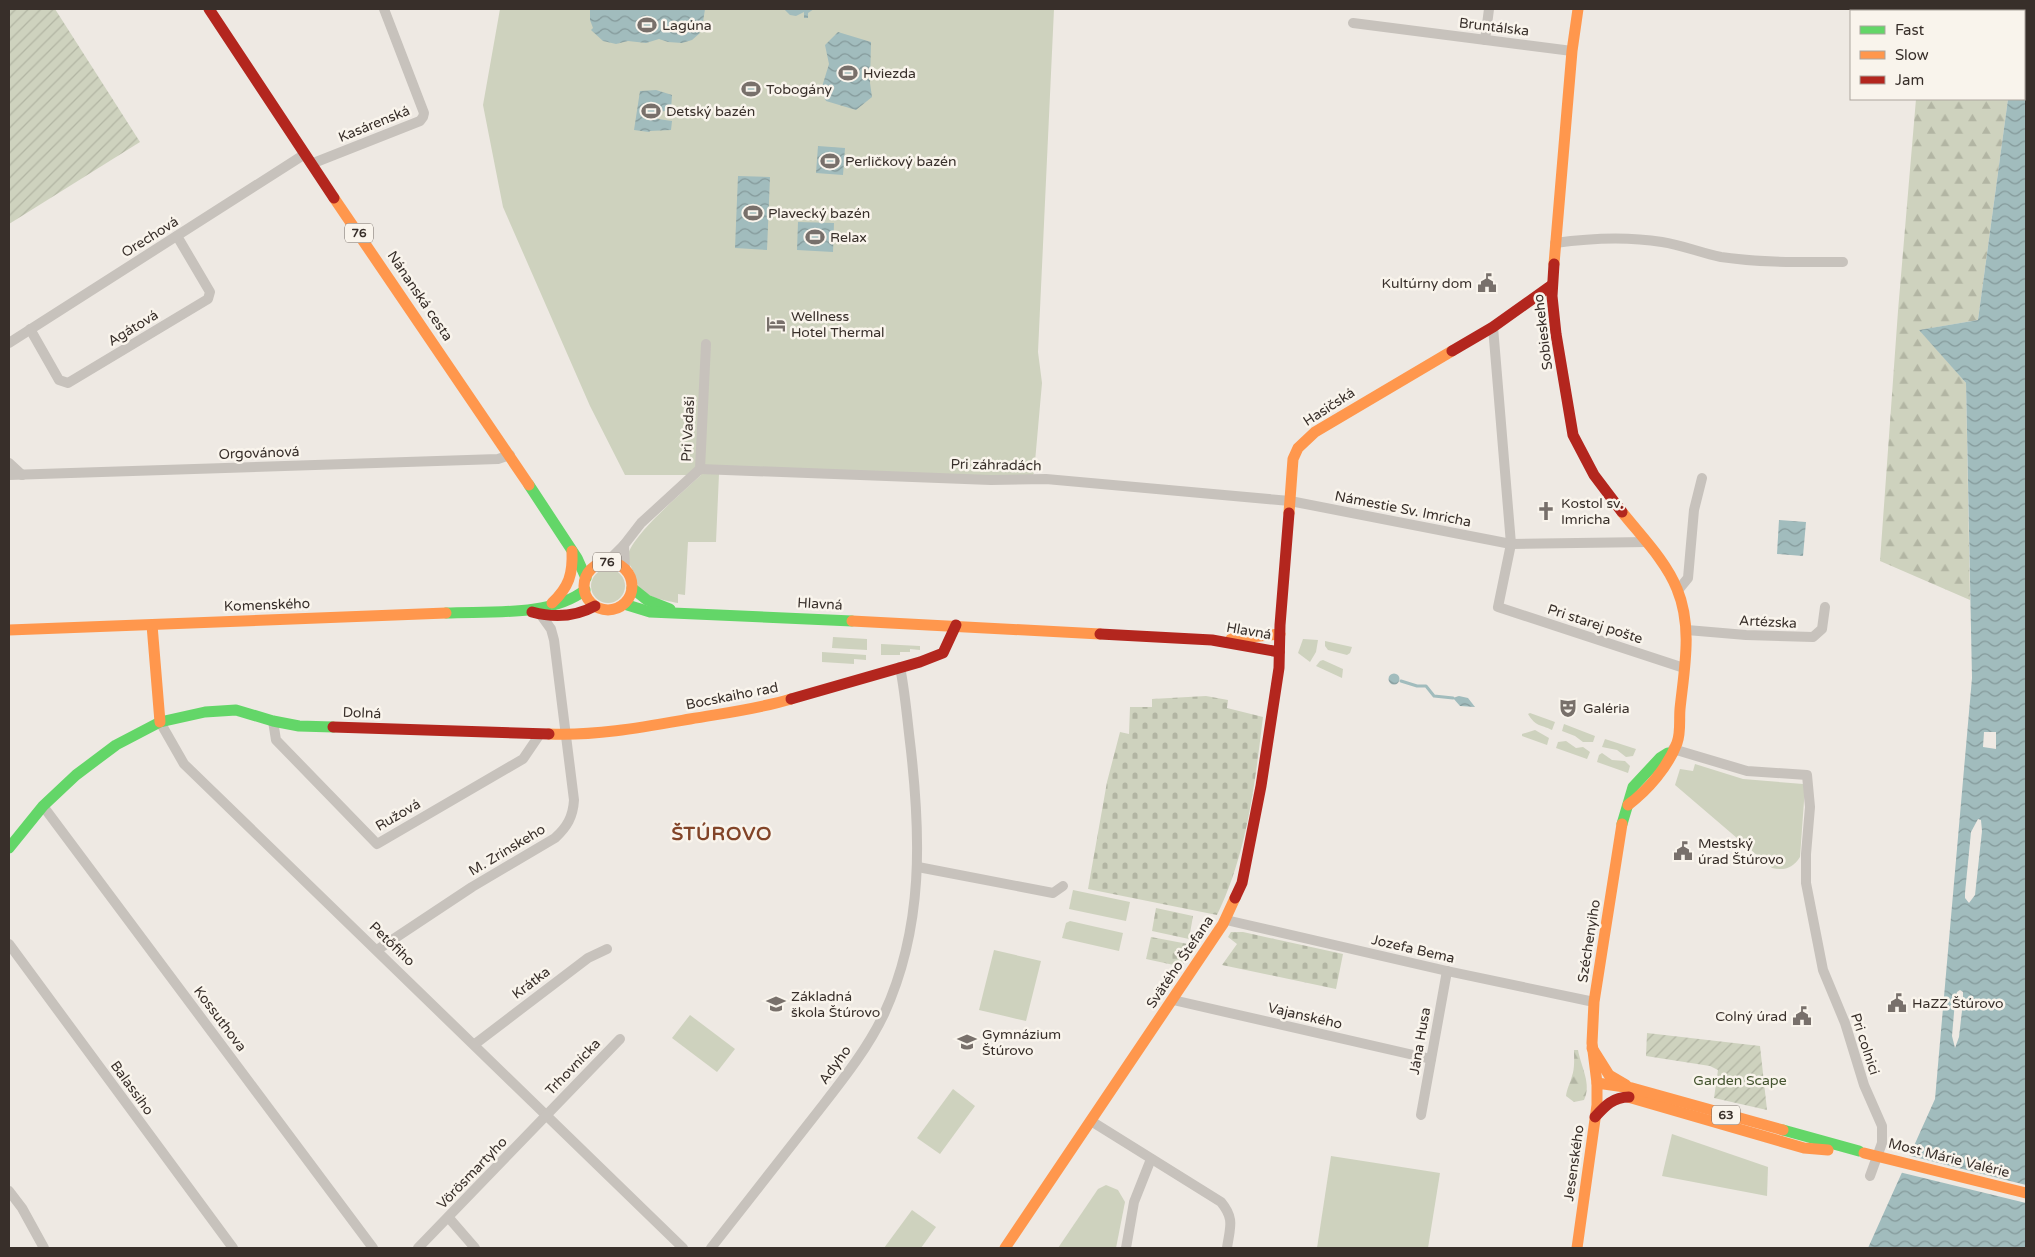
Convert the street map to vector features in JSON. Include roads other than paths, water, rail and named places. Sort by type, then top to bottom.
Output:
[{"type":"street","name":"Nánanská cesta","points":[[209,9],[304,154],[556,525]]},
{"type":"street","name":"Kasárenská","points":[[311,164],[420,121],[423,117],[424,113],[384,9]]},
{"type":"street","points":[[1485,40],[1489,9]]},
{"type":"street","name":"Sobieskeho","points":[[1578,9],[1572,51],[1552,285],[1556,334],[1573,435],[1594,475],[1647,542],[1679,589],[1684,606],[1687,630],[1677,743],[1662,770],[1634,802],[1628,806]]},
{"type":"street","name":"Bruntálska","points":[[1353,23],[1572,51]]},
{"type":"street","name":"Orechová","points":[[9,342],[304,154]]},
{"type":"street","name":"Agátová","points":[[30,329],[59,380],[68,383],[208,300],[210,292],[177,236]]},
{"type":"street","points":[[1555,243],[1591,238],[1648,240],[1663,242],[1706,254],[1740,259],[1776,263],[1843,262]]},
{"type":"street","name":"Hasičská","points":[[1280,652],[1293,459],[1298,448],[1307,438],[1326,425],[1493,327],[1552,285]]},
{"type":"street","points":[[1493,327],[1511,544]]},
{"type":"street","name":"Pri Vadaši","points":[[596,559],[624,545],[641,522],[700,469],[706,344]]},
{"type":"street","name":"Orgovánová","points":[[9,475],[498,459],[510,455]]},
{"type":"street","points":[[9,463],[22,475]]},
{"type":"street","name":"Pri záhradách","points":[[700,469],[991,480],[1046,479],[1290,502]]},
{"type":"street","points":[[1679,589],[1688,578],[1694,510],[1702,478]]},
{"type":"street","name":"Námestie Sv. Imricha","points":[[1290,502],[1511,544],[1647,542]]},
{"type":"street","name":"76","points":[[556,525],[584,572],[586,578],[585,590]]},
{"type":"street","name":"76","points":[[556,525],[596,559],[616,563],[625,569],[631,578],[632,588],[624,604]]},
{"type":"street","name":"Pri starej pošte","points":[[1511,544],[1498,607],[1684,668]]},
{"type":"street","points":[[624,545],[625,569]]},
{"type":"street","points":[[549,605],[564,592],[570,582],[573,571],[572,550]]},
{"type":"street","name":"76","points":[[586,578],[596,559]]},
{"type":"street","name":"Hlavná","points":[[632,588],[647,600],[683,612]]},
{"type":"street","points":[[526,610],[574,598],[585,590],[587,598],[595,606],[602,609],[610,610],[624,604]]},
{"type":"street","name":"Hlavná","points":[[624,604],[650,612],[683,612],[1212,640],[1280,652]]},
{"type":"street","points":[[526,610],[541,615],[569,615],[595,606]]},
{"type":"street","name":"Artézska","points":[[1687,630],[1746,635],[1813,637],[1822,629],[1825,607]]},
{"type":"street","name":"Komenského","points":[[9,630],[526,610]]},
{"type":"street","points":[[541,615],[551,630],[554,640]]},
{"type":"street","points":[[554,640],[559,623],[569,615]]},
{"type":"street","name":"Petőfiho","points":[[152,625],[160,722],[184,764],[475,1044],[683,1248]]},
{"type":"street","points":[[900,667],[943,653],[956,626]]},
{"type":"street","name":"Hlavná","points":[[1212,640],[1280,634]]},
{"type":"street","name":"M. Zrínskeho","points":[[377,950],[472,887],[555,838],[571,818],[574,800],[554,640]]},
{"type":"street","name":"Svätého Štefana","points":[[1004,1248],[1226,920],[1242,882],[1248,857],[1261,786],[1280,652]]},
{"type":"street","name":"Bocskaiho rad","points":[[566,735],[637,728],[733,713],[806,696],[900,667]]},
{"type":"street","name":"Adyho","points":[[711,1248],[825,1102],[864,1048],[884,1014],[904,960],[914,910],[918,867],[918,814],[900,667]]},
{"type":"street","name":"Dolná","points":[[10,844],[43,806],[76,775],[116,745],[160,722],[205,712],[236,710],[273,721],[300,726],[566,735]]},
{"type":"street","name":"Ružová","points":[[273,721],[276,740],[377,844],[523,759],[540,734]]},
{"type":"street","name":"Pri colnici","points":[[1673,749],[1747,771],[1807,775],[1810,807],[1806,854],[1806,883],[1823,970],[1845,1023],[1864,1085],[1882,1126],[1882,1143],[1870,1176]]},
{"type":"street","name":"Kossuthova","points":[[43,806],[373,1248]]},
{"type":"street","name":"Széchenyiho","points":[[1597,1083],[1592,1048],[1594,1002],[1622,821],[1628,806]]},
{"type":"street","points":[[918,867],[1053,893],[1063,886]]},
{"type":"street","name":"Jozefa Bema","points":[[1226,920],[1447,971],[1594,1002]]},
{"type":"street","name":"Balassiho","points":[[9,944],[233,1248]]},
{"type":"street","name":"Krátka","points":[[475,1044],[588,958],[607,949]]},
{"type":"street","name":"Jána Husa","points":[[1421,1116],[1447,971]]},
{"type":"street","name":"Vajanského","points":[[1173,1000],[1431,1058]]},
{"type":"street","name":"Trhovnícka","points":[[546,1115],[620,1039]]},
{"type":"street","points":[[1592,1048],[1609,1075],[1630,1093],[1610,1102],[1595,1117]]},
{"type":"street","name":"63","points":[[1597,1083],[1630,1093]]},
{"type":"street","name":"Jesenského","points":[[1578,1248],[1595,1117],[1597,1083]]},
{"type":"street","name":"Most Márie Valérie","points":[[1630,1093],[2026,1193]]},
{"type":"street","name":"Vörösmartyho","points":[[418,1248],[449,1218],[546,1115]]},
{"type":"street","points":[[1091,1121],[1221,1202],[1232,1220],[1227,1248]]},
{"type":"street","points":[[1126,1248],[1134,1202],[1152,1159]]},
{"type":"street","points":[[9,1191],[22,1208],[44,1248]]},
{"type":"street","points":[[449,1218],[475,1248]]},
{"type":"water","name":"Lagúna","points":[[590,9],[705,9],[703,22],[698,31],[700,33],[692,40],[682,43],[659,39],[646,43],[628,41],[616,44],[603,41],[591,30],[593,28],[590,20]]},
{"type":"water","points":[[784,9],[814,9],[808,13],[808,18],[804,18],[804,12],[796,16],[790,15]]},
{"type":"water","points":[[2026,9],[2026,1248],[1868,1248],[1935,1099],[1972,678],[1966,383],[1919,330],[1978,320],[2008,100],[2025,100],[2025,10],[2022,10]]},
{"type":"water","name":"Hviezda","points":[[838,32],[871,42],[870,83],[872,97],[856,110],[826,101],[821,90],[829,64],[825,45]]},
{"type":"water","name":"Tobogány","points":[[746,83],[759,88],[756,96],[743,91]]},
{"type":"water","name":"Detský bazén","points":[[656,90],[672,95],[671,110],[659,112],[658,119],[672,121],[671,130],[649,132],[634,130],[640,91]]},
{"type":"water","name":"Perličkový bazén","points":[[818,146],[845,148],[843,175],[816,173]]},
{"type":"water","name":"Plavecký bazén","points":[[738,176],[770,177],[767,250],[735,248]]},
{"type":"water","name":"Relax","points":[[798,222],[834,223],[833,252],[797,250]]},
{"type":"water","points":[[1779,520],[1806,522],[1803,556],[1777,554]]},
{"type":"water","points":[[1392,674],[1396,674],[1399,679],[1398,683],[1392,684],[1389,681],[1389,677]]},
{"type":"water","points":[[1459,696],[1468,698],[1475,707],[1460,706],[1453,698]]},
{"type":"waterway","points":[[1401,681],[1417,686],[1426,686],[1434,696],[1453,698]]},
{"type":"place","name":"Lagúna","points":[[647,25]]},
{"type":"place","name":"Hviezda","points":[[848,73]]},
{"type":"place","name":"Tobogány","points":[[751,89]]},
{"type":"place","name":"Detský bazén","points":[[651,111]]},
{"type":"place","name":"Perličkový bazén","points":[[830,161]]},
{"type":"place","name":"Plavecký bazén","points":[[753,213]]},
{"type":"place","name":"Relax","points":[[815,237]]},
{"type":"place","name":"Kultúrny dom","points":[[1487,283]]},
{"type":"place","name":"Wellness Hotel Thermal","points":[[776,324]]},
{"type":"place","name":"Kostol sv. Imricha","points":[[1546,511]]},
{"type":"place","name":"Galéria","points":[[1568,708]]},
{"type":"place","name":"Mestský úrad Štúrovo","points":[[1683,851]]},
{"type":"place","name":"HaZZ Štúrovo","points":[[1897,1003]]},
{"type":"place","name":"Základná škola Štúrovo","points":[[776,1004]]},
{"type":"place","name":"Colný úrad","points":[[1802,1016]]},
{"type":"place","name":"Gymnázium Štúrovo","points":[[967,1042]]},
{"type":"district","name":"ŠTÚROVO","points":[[722,834]]},
{"type":"park label","name":"Garden Scape","points":[[1740,1080]]}]
